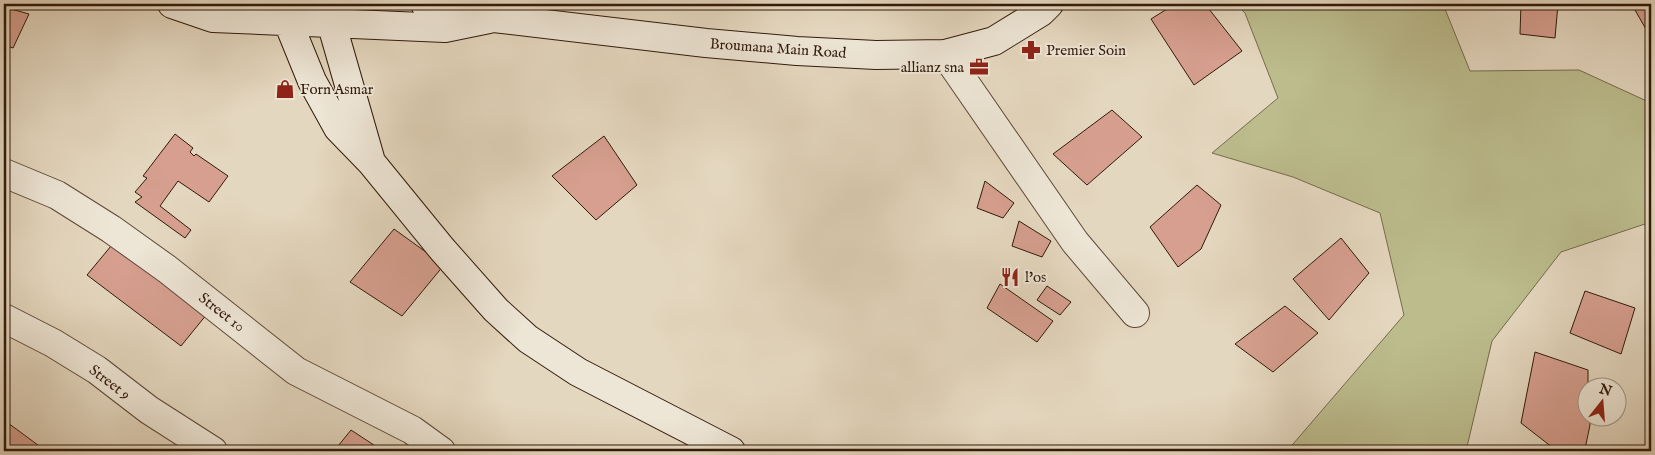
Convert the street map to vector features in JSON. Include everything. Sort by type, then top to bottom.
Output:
[{"type":"main road","name":"Broumana Main Road","points":[[172,4],[214,18],[287,13],[329,13],[445,28],[494,18]]},
{"type":"main road","name":"Broumana Main Road","points":[[425,4],[450,5],[494,18],[706,43],[798,52],[876,55],[945,54],[994,41],[1041,12],[1049,4]]},
{"type":"main road","points":[[287,13],[312,81],[338,128],[371,162],[442,249],[496,310],[528,339],[578,372],[731,451]]},
{"type":"main road","points":[[329,13],[371,162]]},
{"type":"main road","points":[[945,54],[1075,242],[1135,313]]},
{"type":"main road","name":"Street 10","points":[[4,173],[56,195],[111,229],[167,269],[296,370],[412,430],[440,451]]},
{"type":"main road","name":"Street 9","points":[[4,318],[53,343],[90,366],[149,410],[214,451]]},
{"type":"green space","points":[[1236,4],[1443,4],[1470,71],[1579,70],[1651,103],[1651,222],[1561,252],[1492,341],[1466,451],[1287,451],[1404,315],[1380,213],[1293,177],[1212,153],[1278,98],[1245,13]]},
{"type":"building","points":[[1175,4],[1205,4],[1242,51],[1194,85],[1151,19]]},
{"type":"building","points":[[1521,4],[1558,4],[1555,38],[1520,34]]},
{"type":"building","points":[[1640,4],[1651,4],[1651,38],[1635,10]]},
{"type":"building","points":[[4,7],[29,14],[13,48],[4,45]]},
{"type":"building","points":[[1112,110],[1142,137],[1087,185],[1053,154]]},
{"type":"building","points":[[175,134],[193,148],[190,152],[194,156],[196,154],[228,176],[209,202],[178,181],[160,206],[191,230],[185,238],[135,202],[142,197],[135,192],[147,178],[143,176]]},
{"type":"building","points":[[604,136],[637,185],[596,220],[552,176]]},
{"type":"building","points":[[985,181],[1014,203],[1003,218],[977,208]]},
{"type":"building","points":[[1197,185],[1221,205],[1201,249],[1178,267],[1150,227]]},
{"type":"building","points":[[1019,221],[1051,241],[1042,257],[1012,246]]},
{"type":"building","points":[[394,229],[444,265],[402,316],[350,282]]},
{"type":"building","points":[[1341,238],[1369,273],[1329,320],[1293,279]]},
{"type":"building","points":[[111,246],[207,314],[181,346],[87,275]]},
{"type":"building","points":[[1000,284],[1053,321],[1037,342],[987,308]]},
{"type":"building","points":[[1047,286],[1071,302],[1060,315],[1037,300]]},
{"type":"building","points":[[1585,291],[1635,308],[1621,354],[1570,333]]},
{"type":"building","points":[[1285,306],[1318,333],[1273,372],[1235,344]]},
{"type":"building","points":[[1535,352],[1588,370],[1588,378],[1578,378],[1578,428],[1589,428],[1585,449],[1601,451],[1557,451],[1521,423]]},
{"type":"building","points":[[4,420],[46,451],[4,451]]},
{"type":"building","points":[[351,430],[383,451],[334,451]]},
{"type":"place","name":"Premier Soin","points":[[1031,50]]},
{"type":"place","name":"allianz sna","points":[[979,67]]},
{"type":"place","name":"Forn Asmar","points":[[285,89]]},
{"type":"place","name":"l'os","points":[[1010,277]]}]
